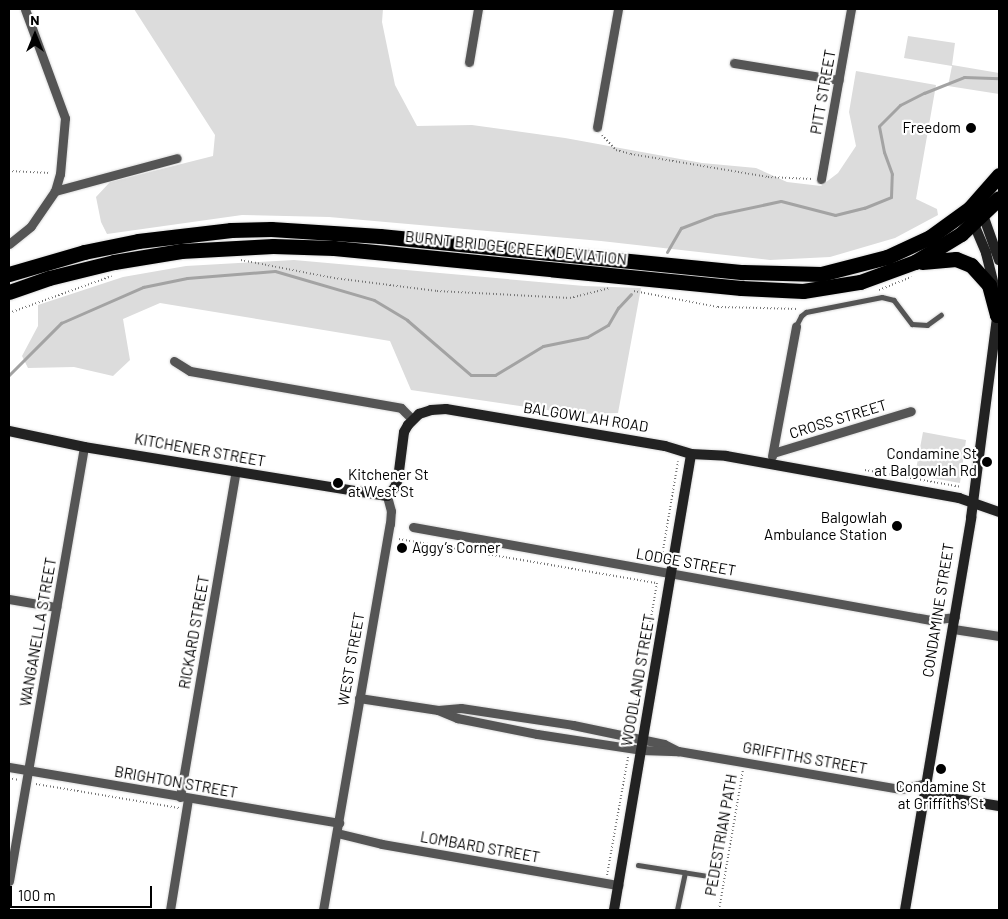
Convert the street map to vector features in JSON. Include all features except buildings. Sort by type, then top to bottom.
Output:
[{"type":"highway","points":[[975,215],[999,175]]},
{"type":"highway","name":"BURNT BRIDGE CREEK DEVIATION","points":[[9,292],[49,278],[114,262],[181,251],[273,246],[334,248],[772,291],[803,291],[839,287],[884,275],[915,262],[936,251],[975,215],[999,198]]},
{"type":"highway","name":"BURNT BRIDGE CREEK DEVIATION","points":[[9,274],[84,252],[138,241],[231,230],[271,229],[380,236],[743,272],[821,274],[864,265],[908,248],[975,215]]},
{"type":"highway","points":[[915,262],[956,260],[971,265],[989,286],[999,311]]},
{"type":"street","points":[[9,244],[32,226],[55,191],[60,174],[65,118],[25,9]]},
{"type":"street","points":[[469,62],[478,9]]},
{"type":"street","points":[[597,127],[618,9]]},
{"type":"street","name":"PITT STREET","points":[[822,179],[851,9]]},
{"type":"street","points":[[734,64],[839,80]]},
{"type":"street","points":[[55,191],[177,158]]},
{"type":"street","points":[[975,215],[999,260]]},
{"type":"street","name":"CONDAMINE STREET","points":[[905,910],[973,504],[999,311],[986,252],[975,215]]},
{"type":"street","points":[[771,465],[796,326]]},
{"type":"street","points":[[174,360],[190,371],[401,408],[412,419],[404,432],[398,478],[395,487],[387,496]]},
{"type":"street","name":"BALGOWLAH ROAD","points":[[412,419],[431,410],[446,409],[665,446],[692,454],[726,456],[959,498],[999,512]]},
{"type":"street","name":"CROSS STREET","points":[[773,453],[911,411]]},
{"type":"street","name":"KITCHENER STREET","points":[[9,431],[84,447],[387,496]]},
{"type":"street","name":"WANGANELLA STREET","points":[[9,881],[84,447]]},
{"type":"street","name":"WOODLAND STREET","points":[[614,910],[692,454]]},
{"type":"street","name":"RICKARD STREET","points":[[170,910],[184,798],[236,471]]},
{"type":"street","name":"WEST STREET","points":[[323,910],[391,517],[387,496]]},
{"type":"street","name":"LODGE STREET","points":[[413,527],[931,620],[955,617]]},
{"type":"street","points":[[9,599],[56,608]]},
{"type":"street","points":[[953,629],[999,636]]},
{"type":"street","name":"GRIFFITHS STREET","points":[[359,698],[438,710],[461,708],[573,725],[664,744],[678,751]]},
{"type":"street","name":"GRIFFITHS STREET","points":[[438,710],[457,718],[641,750],[678,751],[901,790],[926,788],[999,806]]},
{"type":"street","name":"BRIGHTON STREET","points":[[9,767],[339,823]]},
{"type":"street","name":"LOMBARD STREET","points":[[337,834],[382,844],[618,885]]},
{"type":"lane","points":[[796,326],[801,316],[806,312],[882,296],[894,300],[912,324],[927,325],[941,315]]},
{"type":"lane","points":[[638,865],[715,877]]},
{"type":"lane","points":[[677,910],[684,873]]},
{"type":"path","points":[[597,127],[604,138],[616,150],[631,154],[768,177],[822,179]]},
{"type":"path","points":[[9,171],[60,174]]},
{"type":"path","points":[[238,260],[334,278],[437,290],[570,298],[608,288],[618,289]]},
{"type":"path","points":[[9,313],[116,274]]},
{"type":"path","points":[[627,290],[655,293],[718,307],[798,308]]},
{"type":"path","points":[[661,565],[678,461]]},
{"type":"path","points":[[856,469],[962,487]]},
{"type":"path","name":"LODGE STREET","points":[[399,539],[657,583]]},
{"type":"path","name":"PEDESTRIAN PATH","points":[[719,910],[744,763]]},
{"type":"path","name":"BRIGHTON STREET","points":[[9,778],[181,808]]},
{"type":"shaded area","points":[[134,9],[383,9],[382,22],[395,85],[417,126],[472,125],[565,138],[702,163],[756,168],[787,182],[821,186],[838,173],[856,146],[849,112],[856,71],[936,85],[916,199],[937,209],[938,215],[895,238],[830,257],[770,260],[601,241],[329,217],[242,215],[107,234],[101,222],[96,197],[110,182],[213,156],[215,135]]},
{"type":"shaded area","points":[[908,36],[955,43],[952,65],[999,73],[999,94],[948,86],[952,66],[904,58]]},
{"type":"shaded area","points":[[294,260],[584,286],[641,288],[618,413],[574,414],[411,390],[390,341],[160,303],[123,319],[130,360],[113,376],[74,367],[28,368],[22,356],[38,326],[38,305],[123,277],[186,266]]},
{"type":"shaded area","points":[[923,432],[966,440],[960,483],[915,475]]},
{"type":"waterway","points":[[667,252],[681,228],[715,215],[781,201],[835,215],[864,208],[891,197],[892,174],[884,152],[879,126],[900,105],[924,93],[964,77],[999,78]]},
{"type":"waterway","points":[[9,375],[61,323],[143,287],[187,278],[275,271],[374,300],[407,320],[471,375],[495,375],[543,346],[587,337],[608,325],[618,308],[631,294]]},
{"type":"place","name":"Freedom","points":[[971,128]]},
{"type":"place","name":"Condamine St at Balgowlah Rd","points":[[987,462]]},
{"type":"place","name":"Kitchener St at West St","points":[[338,483]]},
{"type":"place","name":"Balgowlah Ambulance Station","points":[[897,526]]},
{"type":"place","name":"Aggy’s Corner","points":[[402,548]]},
{"type":"place","name":"Condamine St at Griffiths St","points":[[941,769]]}]
